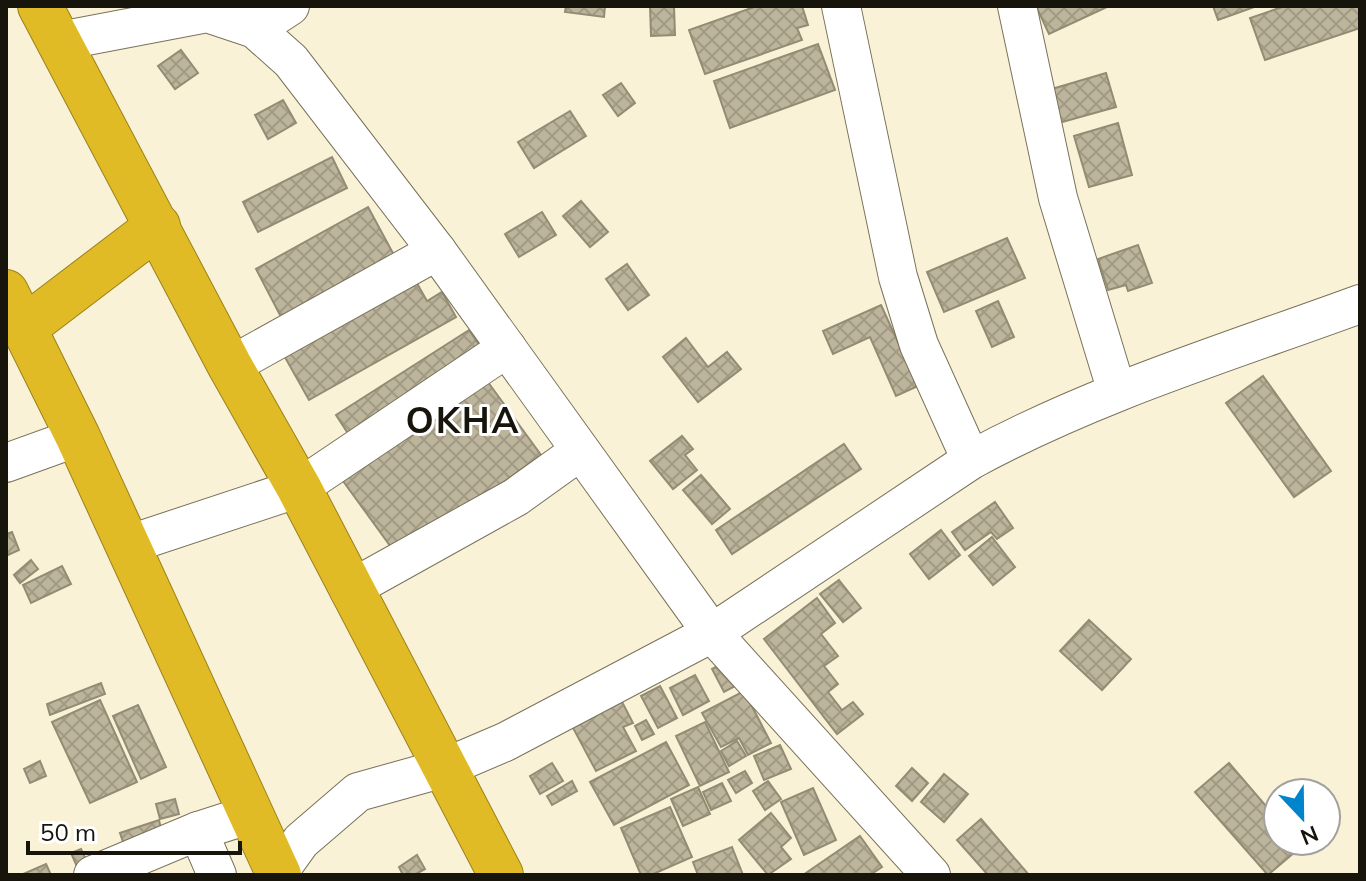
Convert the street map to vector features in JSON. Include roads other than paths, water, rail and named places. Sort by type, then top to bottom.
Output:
[{"type":"highway","points":[[50,23],[230,366],[299,488],[349,590],[501,875]]},
{"type":"highway","points":[[158,226],[15,310],[78,437],[279,874]]},
{"type":"street","points":[[50,23],[207,13],[250,17],[290,6]]},
{"type":"street","points":[[841,6],[898,277],[919,345],[971,460]]},
{"type":"street","points":[[1017,6],[1058,198],[1117,392]]},
{"type":"street","points":[[250,17],[291,61],[437,251],[712,633],[931,875]]},
{"type":"street","points":[[230,366],[437,251]]},
{"type":"street","points":[[279,874],[301,841],[358,792],[444,768],[505,742],[712,633],[971,460],[1016,436],[1117,392],[1360,304]]},
{"type":"street","points":[[127,545],[299,488],[507,348]]},
{"type":"street","points":[[6,463],[78,437]]},
{"type":"street","points":[[349,590],[516,497],[580,451]]},
{"type":"street","points":[[93,875],[198,831],[251,814]]},
{"type":"street","points":[[198,831],[217,875]]},
{"type":"district","name":"OKHA","points":[[463,420]]}]
